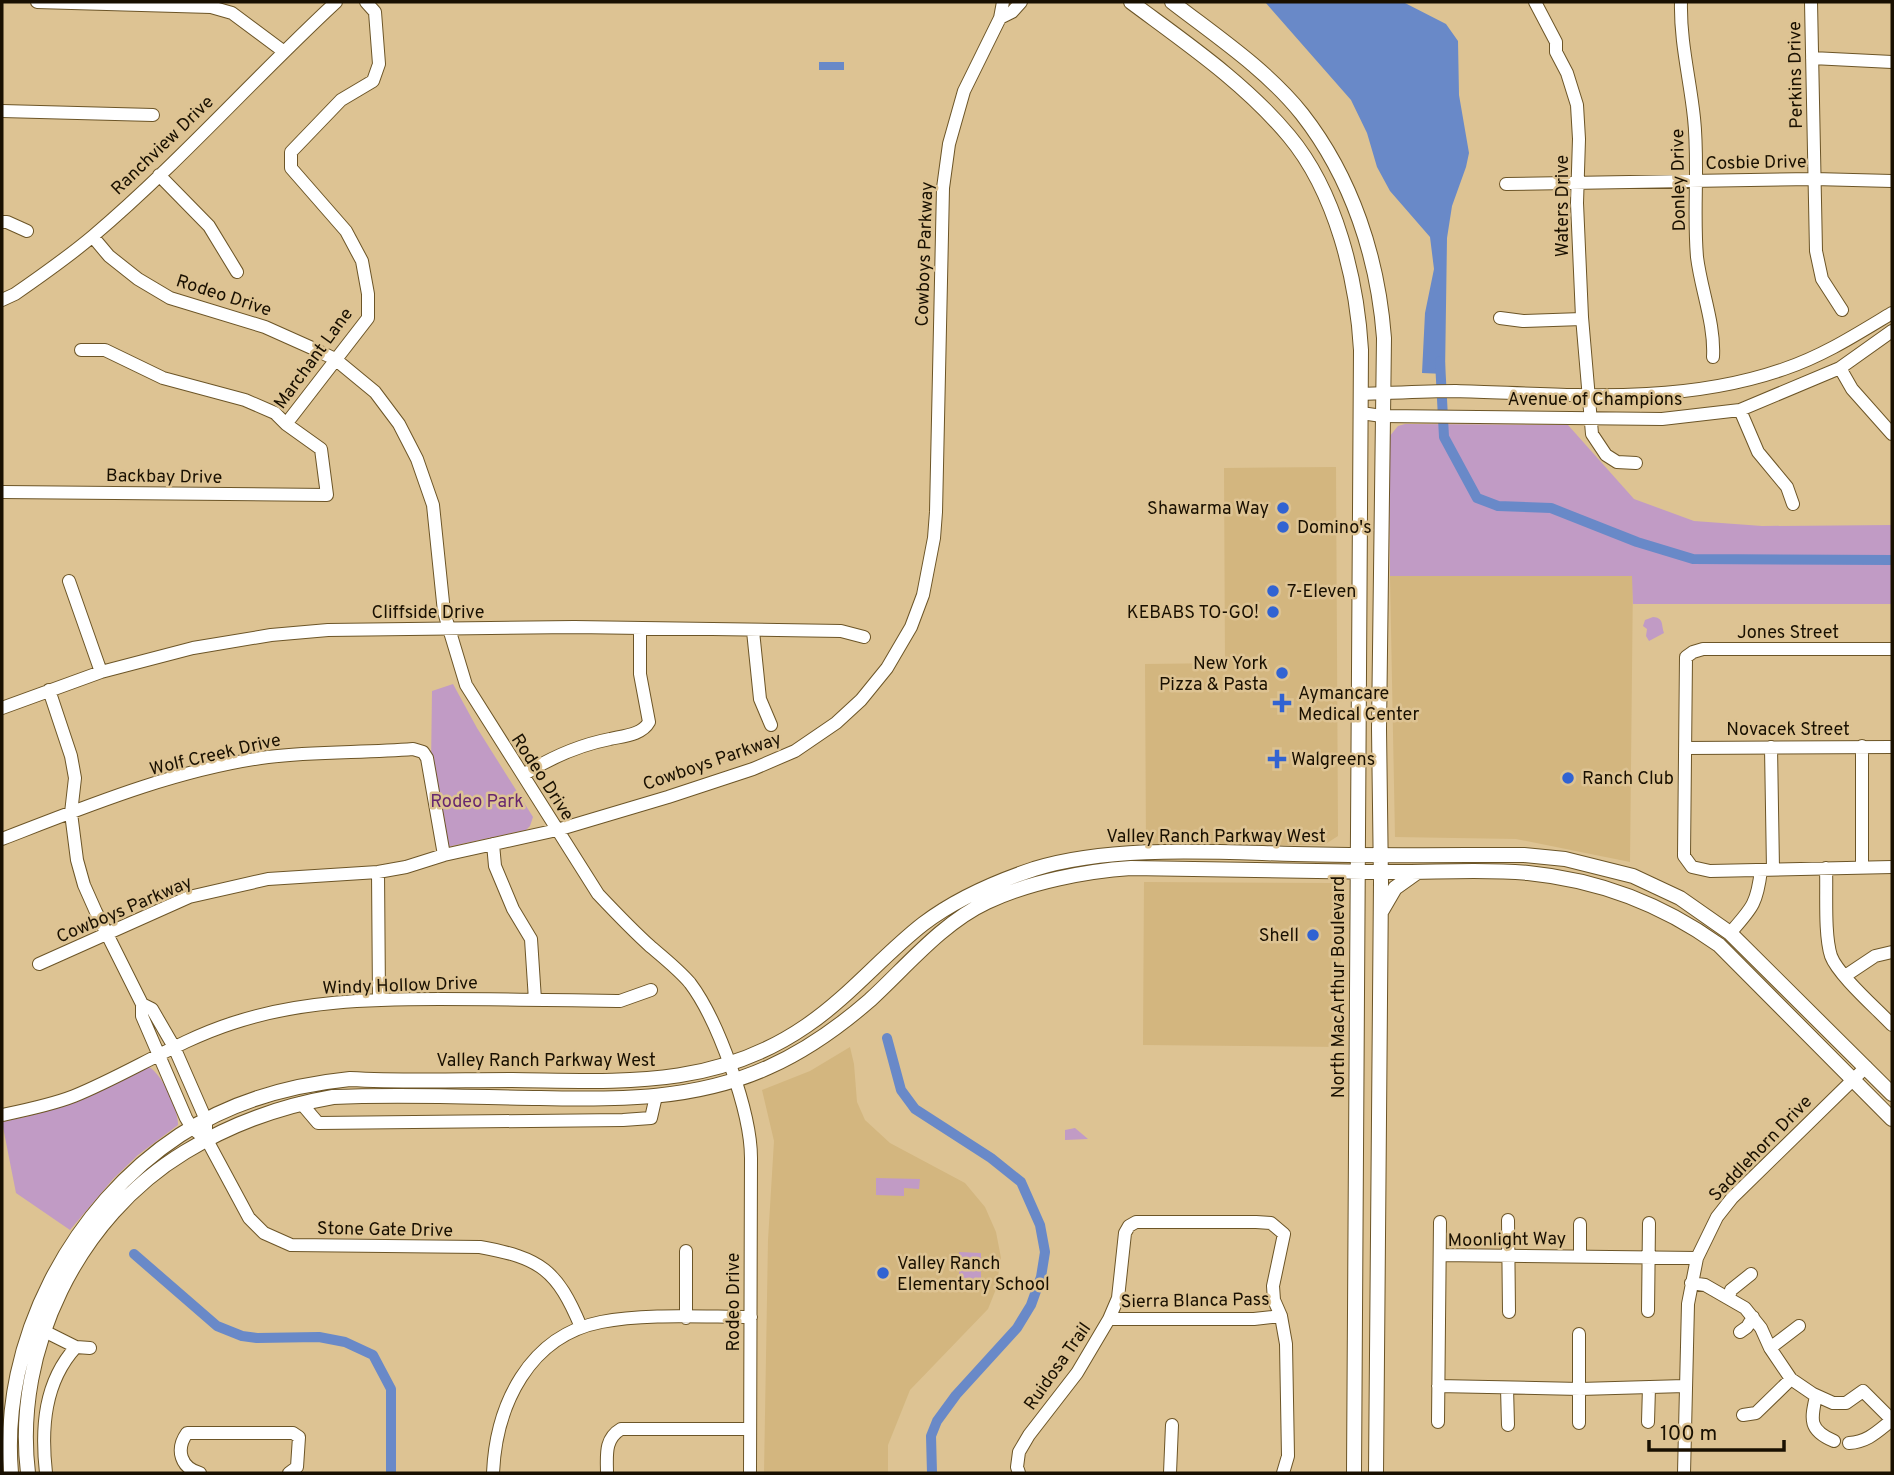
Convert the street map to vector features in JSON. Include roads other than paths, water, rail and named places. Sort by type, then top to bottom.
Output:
[{"type":"main road","name":"North MacArthur Boulevard","points":[[1131,2],[1255,100],[1290,138],[1309,166],[1334,221],[1353,283],[1359,317],[1361,394],[1354,1473]]},
{"type":"main road","points":[[1172,2],[1262,73],[1307,122],[1350,195],[1370,247],[1376,277],[1384,338],[1379,737],[1381,913],[1376,1473]]},
{"type":"main road","points":[[1359,646],[1381,645]]},
{"type":"main road","name":"Valley Ranch Parkway West","points":[[11,1473],[10,1417],[17,1366],[30,1322],[47,1286],[62,1258],[100,1204],[128,1174],[192,1128],[263,1096],[328,1081],[634,1081],[666,1079],[729,1065],[776,1045],[834,1007],[924,923],[993,892],[1158,861],[1358,855],[1548,857],[1633,876],[1680,898],[1730,933],[1892,1094]]},
{"type":"main road","points":[[1545,875],[1548,857]]},
{"type":"main road","name":"Valley Ranch Parkway West","points":[[1158,861],[1358,872],[1480,871],[1545,875],[1599,886],[1636,898],[1688,923],[1719,945],[1892,1119]]},
{"type":"main road","points":[[1381,913],[1395,888],[1417,873]]},
{"type":"main road","name":"Valley Ranch Parkway West","points":[[27,1473],[26,1425],[35,1355],[63,1286],[90,1242],[111,1215],[152,1175],[184,1152],[248,1120],[301,1103],[334,1097],[618,1100],[656,1096],[751,1075],[794,1055],[824,1037],[872,998],[932,941],[993,892]]},
{"type":"main road","points":[[1719,945],[1730,933]]},
{"type":"main road","points":[[367,1096],[368,1080]]},
{"type":"main road","points":[[542,1098],[543,1080]]},
{"type":"street","points":[[37,2],[235,7],[283,51]]},
{"type":"street","name":"Ranchview Drive","points":[[2,299],[15,294],[93,237],[336,2]]},
{"type":"street","name":"Marchant Lane","points":[[286,424],[368,318],[368,294],[362,261],[346,231],[291,168],[291,152],[341,100],[373,82],[379,64],[375,12],[366,2]]},
{"type":"street","name":"Cowboys Parkway","points":[[39,964],[189,897],[268,879],[378,872],[406,867],[444,855],[557,830],[753,769],[795,751],[836,723],[861,700],[887,668],[911,627],[925,587],[934,538],[942,201],[949,144],[964,91],[1000,18],[1003,2]]},
{"type":"street","name":"Cowboys Parkway","points":[[1000,18],[1012,12],[1021,2]]},
{"type":"street","name":"Waters Drive","points":[[1535,2],[1556,42],[1556,52],[1567,73],[1577,105],[1582,319],[1592,434],[1606,455],[1617,462],[1636,463]]},
{"type":"street","name":"Donley Drive","points":[[1681,2],[1681,29],[1694,119],[1697,255],[1703,298],[1714,339],[1713,357]]},
{"type":"street","name":"Perkins Drive","points":[[1811,2],[1816,251],[1822,279],[1842,310]]},
{"type":"street","points":[[1812,58],[1892,62]]},
{"type":"street","points":[[2,111],[153,115]]},
{"type":"street","points":[[159,175],[209,226],[237,272]]},
{"type":"street","name":"Cosbie Drive","points":[[1506,184],[1814,179],[1892,181]]},
{"type":"street","points":[[2,222],[27,231]]},
{"type":"street","name":"Rodeo Drive","points":[[93,237],[109,256],[170,298],[265,327],[335,359],[375,392],[399,424],[417,458],[433,505],[439,573],[448,630],[466,685],[598,894],[690,984],[718,1031],[745,1111],[751,1141],[750,1473]]},
{"type":"street","name":"Avenue of Champions","points":[[1361,394],[1453,391],[1589,395],[1668,393],[1742,382],[1813,358],[1892,313]]},
{"type":"street","points":[[1500,318],[1522,321],[1582,319]]},
{"type":"street","name":"Avenue of Champions","points":[[1360,413],[1426,417],[1662,419],[1740,410],[1840,369],[1892,331]]},
{"type":"street","points":[[81,350],[105,350],[163,378],[245,400],[275,414],[286,424]]},
{"type":"street","points":[[1840,369],[1852,389],[1892,434]]},
{"type":"street","points":[[1740,410],[1759,452],[1787,487],[1793,504]]},
{"type":"street","name":"Backbay Drive","points":[[2,492],[327,495],[321,449],[286,424]]},
{"type":"street","points":[[69,581],[101,672]]},
{"type":"street","name":"Cliffside Drive","points":[[2,708],[101,672],[193,649],[271,635],[328,630],[574,627],[841,631],[864,636]]},
{"type":"street","points":[[523,775],[560,755],[632,734],[646,727],[649,722],[640,674],[640,629]]},
{"type":"street","points":[[753,631],[760,699],[771,725]]},
{"type":"street","name":"Jones Street","points":[[1685,748],[1684,663],[1686,657],[1693,652],[1703,649],[1892,649]]},
{"type":"street","name":"Stone Gate Drive","points":[[49,690],[71,756],[75,778],[71,813],[77,860],[84,885],[142,1004],[142,1016],[192,1128],[207,1140],[249,1218],[264,1233],[291,1245],[480,1247],[508,1252],[545,1270],[559,1284],[568,1297],[580,1327]]},
{"type":"street","points":[[1862,746],[1862,867]]},
{"type":"street","points":[[1730,933],[1753,907],[1767,869],[1771,747]]},
{"type":"street","name":"Novacek Street","points":[[1685,748],[1892,747]]},
{"type":"street","points":[[1685,748],[1684,856],[1692,867],[1710,871],[1892,867]]},
{"type":"street","name":"Wolf Creek Drive","points":[[2,839],[71,813],[197,772],[265,757],[413,750],[423,752],[427,758],[444,855]]},
{"type":"street","points":[[493,844],[495,866],[513,909],[531,939],[535,1000]]},
{"type":"street","points":[[1826,868],[1831,957],[1845,976],[1892,1025]]},
{"type":"street","points":[[378,872],[379,999]]},
{"type":"street","points":[[1845,976],[1875,956],[1892,953]]},
{"type":"street","name":"Windy Hollow Drive","points":[[2,1115],[72,1097],[158,1054],[234,1022],[282,1011],[379,999],[620,1001],[651,990]]},
{"type":"street","name":"Stone Gate Drive","points":[[142,1004],[152,1009],[174,1047],[206,1121],[207,1140]]},
{"type":"street","name":"Saddlehorn Drive","points":[[1684,1473],[1686,1324],[1697,1258],[1717,1217],[1732,1198],[1866,1067]]},
{"type":"street","points":[[301,1103],[318,1123],[623,1120],[652,1118],[656,1096]]},
{"type":"street","points":[[1508,1220],[1508,1312]]},
{"type":"street","name":"Ruidosa Trail","points":[[1019,1473],[1019,1452],[1029,1434],[1077,1373],[1109,1319],[1118,1298],[1125,1233],[1129,1226],[1140,1222],[1271,1223],[1284,1234],[1273,1286],[1281,1316]]},
{"type":"street","points":[[1440,1222],[1440,1255]]},
{"type":"street","points":[[1648,1311],[1649,1223]]},
{"type":"street","points":[[1580,1224],[1580,1256]]},
{"type":"street","points":[[686,1251],[686,1318]]},
{"type":"street","name":"Moonlight Way","points":[[1438,1422],[1440,1255],[1697,1258]]},
{"type":"street","points":[[1729,1297],[1731,1290],[1751,1274]]},
{"type":"street","points":[[1692,1283],[1705,1285],[1729,1297],[1753,1317],[1791,1379],[1816,1396],[1833,1403],[1846,1404],[1863,1391],[1892,1420],[1861,1443],[1849,1443]]},
{"type":"street","points":[[1281,1316],[1286,1344],[1288,1439],[1288,1456],[1283,1473]]},
{"type":"street","name":"Sierra Blanca Pass","points":[[1109,1319],[1254,1319],[1281,1316]]},
{"type":"street","points":[[493,1473],[495,1441],[518,1379],[556,1339],[580,1327],[602,1321],[631,1318],[751,1317]]},
{"type":"street","points":[[1741,1332],[1753,1317]]},
{"type":"street","points":[[1770,1348],[1799,1326]]},
{"type":"street","points":[[44,1331],[76,1346],[90,1348]]},
{"type":"street","points":[[1579,1423],[1580,1334]]},
{"type":"street","points":[[46,1473],[43,1431],[50,1393],[60,1367],[76,1346]]},
{"type":"street","points":[[1743,1415],[1756,1413],[1791,1379]]},
{"type":"street","points":[[1438,1385],[1580,1389],[1685,1386]]},
{"type":"street","points":[[1648,1387],[1648,1422]]},
{"type":"street","points":[[1507,1388],[1508,1425]]},
{"type":"street","points":[[1816,1396],[1811,1418],[1814,1426],[1819,1433],[1834,1441]]},
{"type":"street","points":[[1170,1473],[1172,1425]]},
{"type":"street","points":[[607,1473],[607,1446],[613,1434],[621,1429],[750,1429]]},
{"type":"street","points":[[200,1473],[189,1470],[183,1464],[181,1448],[187,1433],[293,1433],[299,1437],[297,1467],[289,1473]]},
{"type":"water","points":[[1265,2],[1403,2],[1446,24],[1458,41],[1459,95],[1469,153],[1452,206],[1447,238],[1445,374],[1422,373],[1425,313],[1434,269],[1430,237],[1390,191],[1377,167],[1367,133],[1351,100]]},
{"type":"water","points":[[819,62],[844,62],[844,70],[819,70]]},
{"type":"waterway","points":[[1440,361],[1444,437],[1477,498],[1498,506],[1551,508],[1637,542],[1693,559],[1892,560]]},
{"type":"waterway","points":[[887,1038],[901,1090],[915,1109],[991,1158],[1021,1182],[1040,1225],[1045,1252],[1041,1277],[1031,1305],[1017,1328],[956,1395],[937,1421],[931,1436],[932,1473]]},
{"type":"waterway","points":[[134,1254],[217,1326],[242,1336],[257,1338],[319,1337],[345,1342],[373,1355],[391,1389],[391,1473]]},
{"type":"place","name":"Shawarma Way","points":[[1283,508]]},
{"type":"place","name":"Domino's","points":[[1283,527]]},
{"type":"place","name":"7-Eleven","points":[[1273,591]]},
{"type":"place","name":"KEBABS TO-GO!","points":[[1273,612]]},
{"type":"place","name":"New York Pizza & Pasta","points":[[1282,673]]},
{"type":"place","name":"Aymancare Medical Center","points":[[1282,703]]},
{"type":"place","name":"Walgreens","points":[[1277,759]]},
{"type":"place","name":"Ranch Club","points":[[1568,778]]},
{"type":"place","name":"Shell","points":[[1313,935]]},
{"type":"place","name":"Valley Ranch Elementary School","points":[[883,1273]]},
{"type":"park label","name":"Rodeo Park","points":[[477,801]]}]
